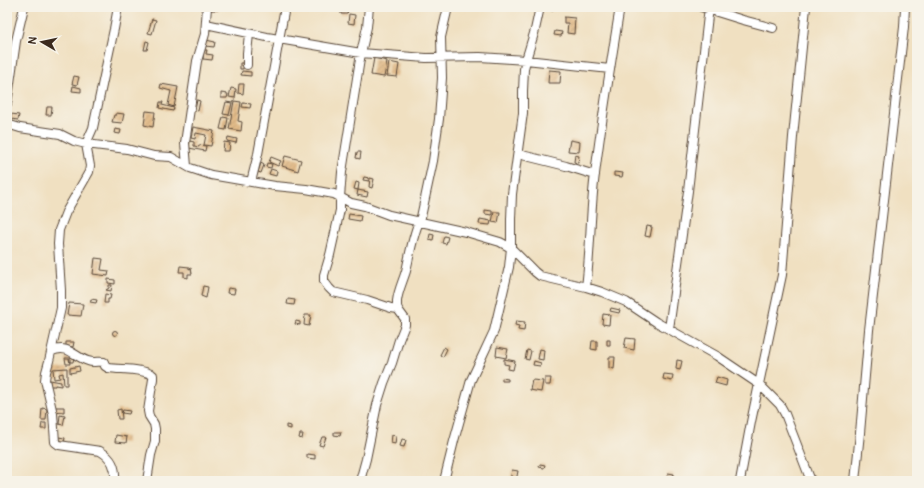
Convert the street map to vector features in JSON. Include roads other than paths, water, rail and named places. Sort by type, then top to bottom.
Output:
[{"type":"street","points":[[7,104],[16,41],[24,7]]},
{"type":"street","points":[[115,481],[115,470],[109,457],[100,451],[59,445],[55,442],[53,414],[45,380],[62,299],[58,250],[59,230],[66,212],[90,172],[86,144],[93,128],[118,7]]},
{"type":"street","points":[[187,166],[185,143],[188,134],[197,61],[204,40],[207,7]]},
{"type":"street","points":[[251,182],[258,154],[285,7]]},
{"type":"street","points":[[369,7],[367,27],[361,53],[342,172],[340,210],[324,275],[324,281],[333,292],[398,309]]},
{"type":"street","points":[[360,481],[377,405],[405,325],[405,319],[397,306],[397,298],[405,274],[418,222],[421,217],[437,139],[441,98],[442,37],[448,7]]},
{"type":"street","points":[[444,481],[472,380],[494,331],[509,267],[511,248],[510,220],[512,194],[523,113],[523,91],[526,60],[540,7]]},
{"type":"street","points":[[586,287],[589,265],[595,175],[620,7]]},
{"type":"street","points":[[740,481],[782,275],[793,137],[806,7]]},
{"type":"street","points":[[855,481],[869,330],[904,27],[905,7]]},
{"type":"street","points":[[669,329],[688,191],[706,8],[773,28]]},
{"type":"street","points":[[206,24],[249,34],[361,53],[426,58],[480,57],[526,60],[610,69]]},
{"type":"street","points":[[247,65],[249,34]]},
{"type":"street","points":[[7,124],[20,128],[60,134],[74,141],[86,144],[127,149],[154,156],[171,157],[190,168],[211,175],[327,192],[351,203],[365,206],[389,215],[466,232],[500,242],[511,248],[540,276],[586,287],[626,302],[669,329],[717,356],[760,385],[780,405],[786,414],[811,481]]},
{"type":"street","points":[[518,154],[595,175]]},
{"type":"street","points":[[52,351],[60,349],[68,350],[87,361],[104,362],[105,366],[108,368],[136,370],[152,375],[153,379],[148,411],[154,424],[155,441],[147,481]]}]
